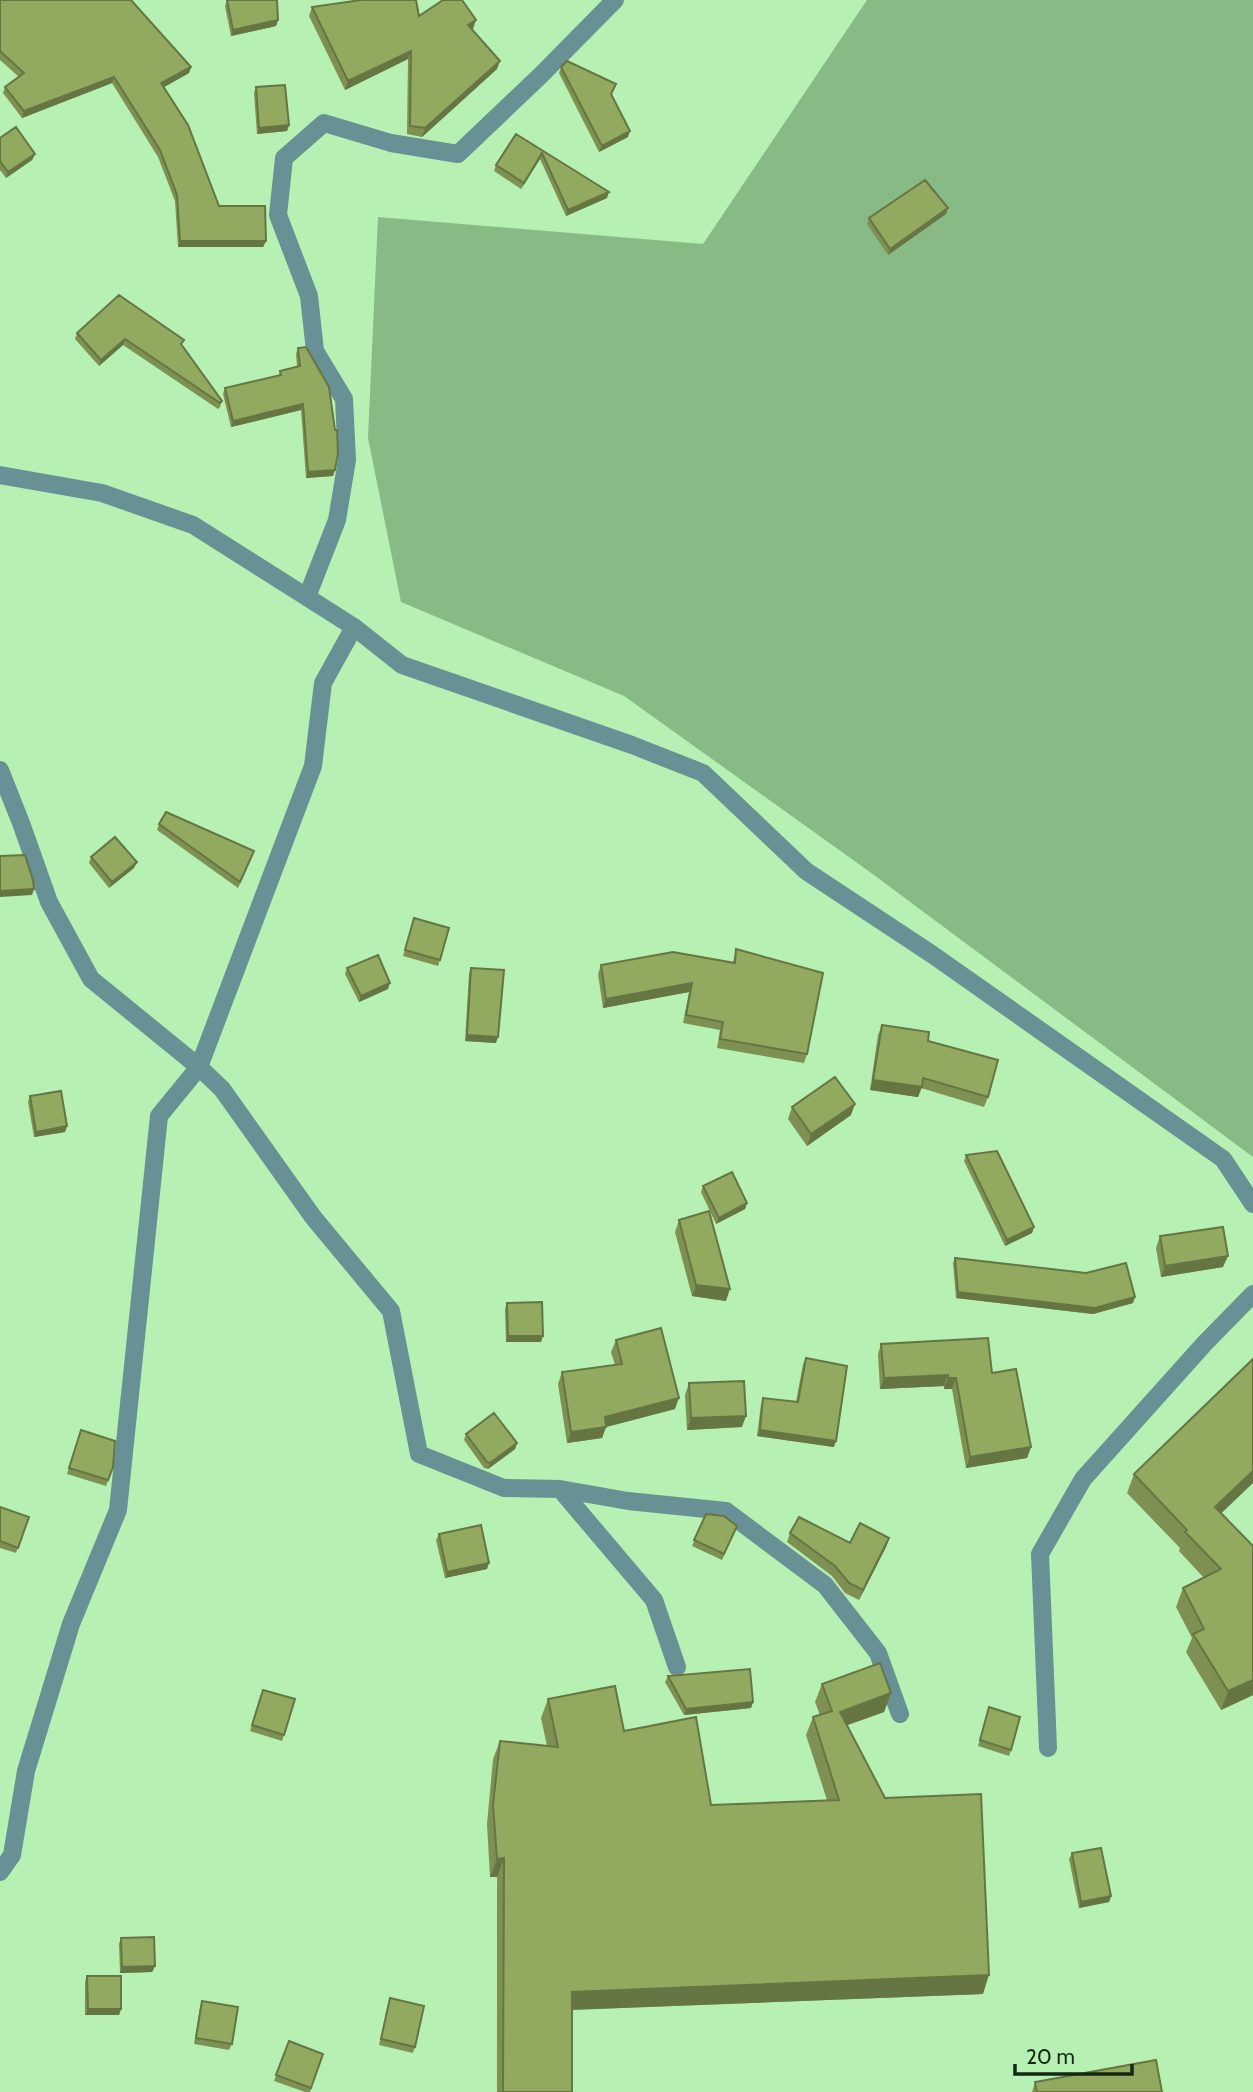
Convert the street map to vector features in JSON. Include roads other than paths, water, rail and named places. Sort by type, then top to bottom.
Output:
[{"type":"street","points":[[307,597],[337,520],[347,460],[345,412],[344,400],[315,351],[309,296],[278,215],[284,158],[324,123],[391,143],[458,154],[615,0]]},
{"type":"street","points":[[0,475],[102,493],[193,525],[355,627],[402,665],[632,745],[711,769],[806,871],[933,955],[1223,1159],[1253,1204]]},
{"type":"street","points":[[0,1872],[12,1855],[26,1771],[71,1625],[118,1510],[159,1116],[199,1067],[313,766],[323,683],[355,627]]},
{"type":"street","points":[[0,770],[22,823],[49,902],[91,979],[222,1089],[313,1217],[391,1311],[419,1454],[503,1488],[560,1489],[628,1501],[726,1511],[825,1585],[878,1653],[900,1714]]},
{"type":"street","points":[[1048,1748],[1040,1554],[1083,1479],[1205,1343],[1253,1294]]},
{"type":"street","points":[[560,1489],[653,1600],[677,1667]]}]
